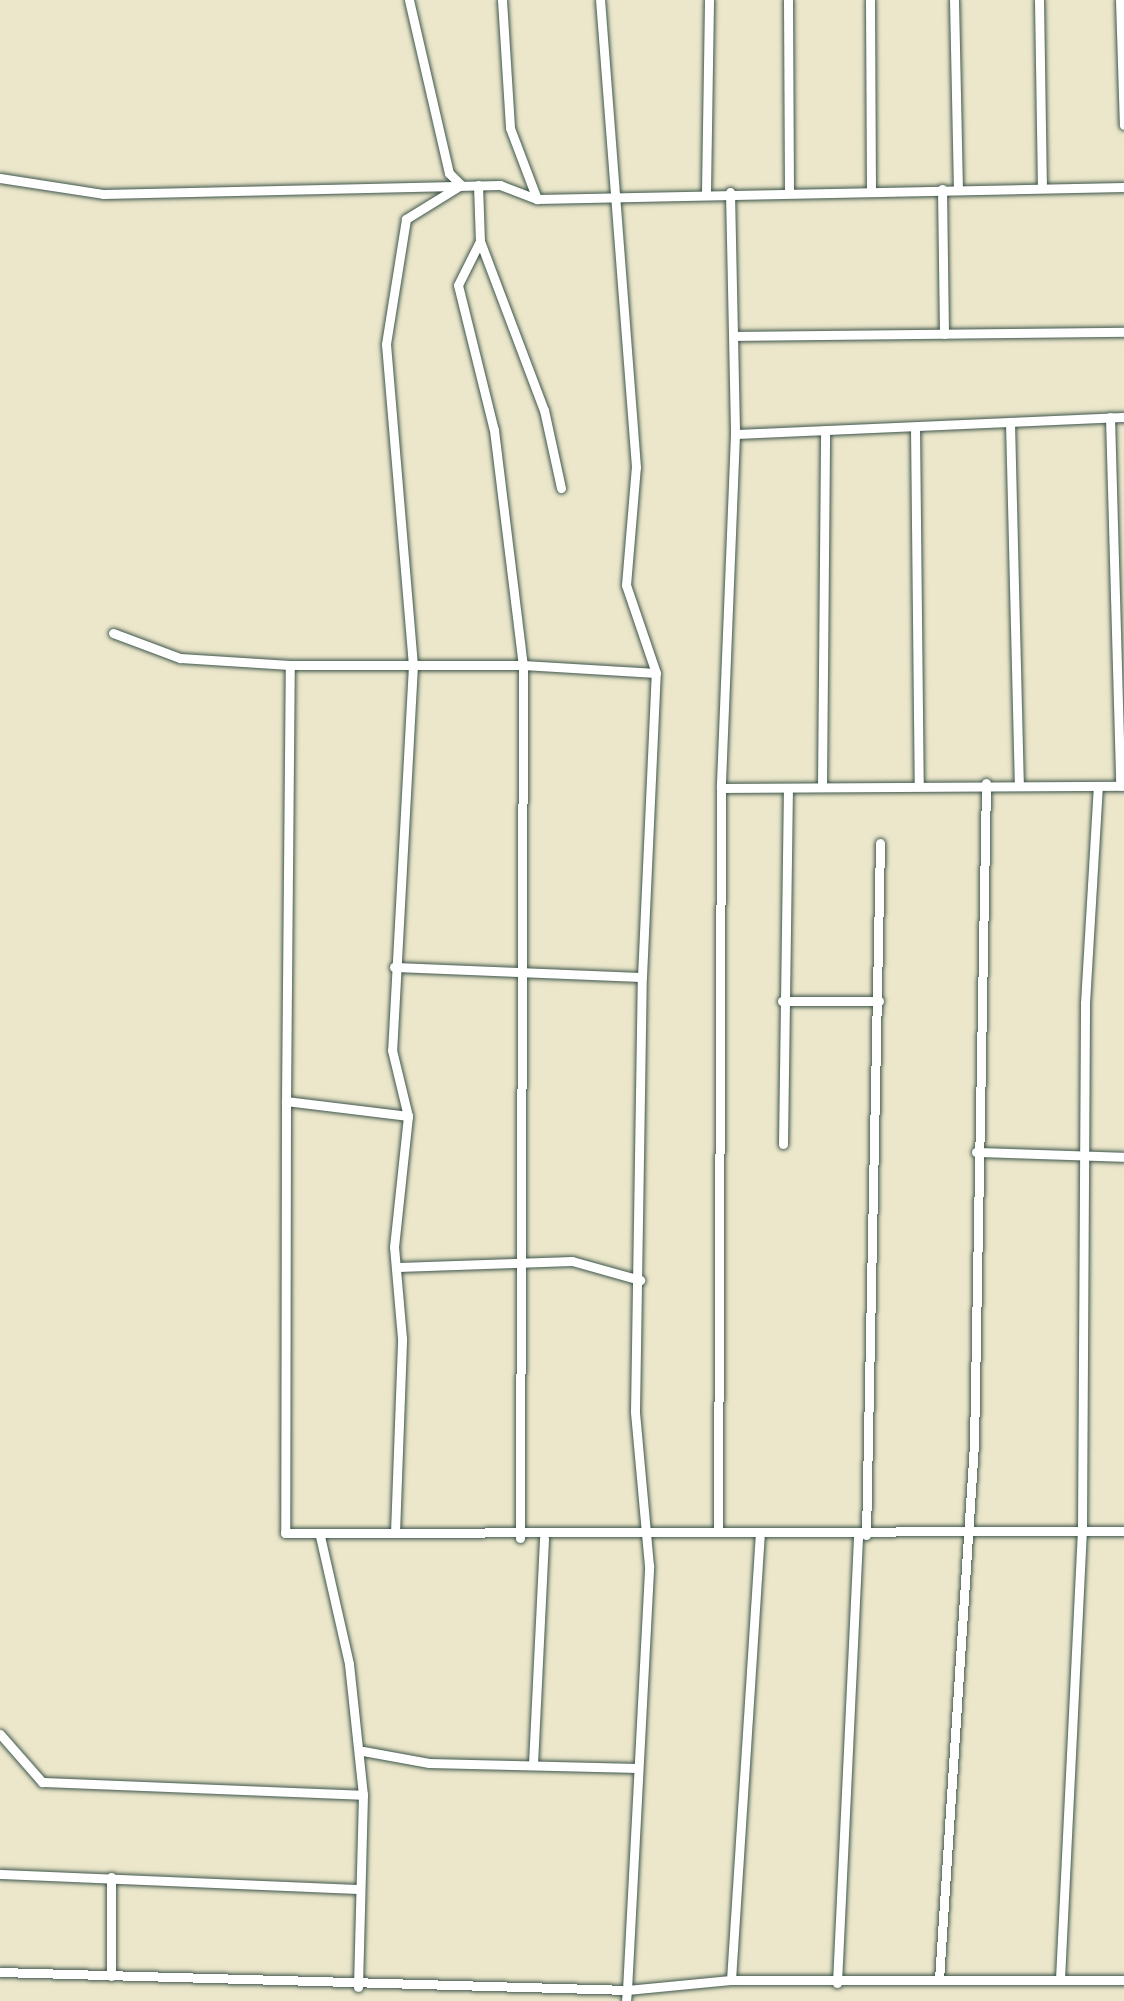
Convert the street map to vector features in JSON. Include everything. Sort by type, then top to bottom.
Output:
[{"type":"street","points":[[409,0],[449,174],[461,185]]},
{"type":"street","points":[[502,0],[510,128],[537,199]]},
{"type":"street","points":[[600,0],[636,467],[626,586],[656,673],[642,977],[635,1412],[648,1531],[627,1995]]},
{"type":"street","points":[[706,192],[709,0]]},
{"type":"street","points":[[788,0],[789,190]]},
{"type":"street","points":[[870,0],[871,188]]},
{"type":"street","points":[[954,0],[958,189]]},
{"type":"street","points":[[1038,0],[1042,186]]},
{"type":"street","points":[[1120,0],[1124,125]]},
{"type":"street","points":[[0,178],[103,194],[461,185],[537,199],[871,188],[1124,187]]},
{"type":"street","points":[[395,1534],[398,1152],[408,1116],[392,1050],[413,665],[386,344],[406,266],[406,219],[461,185]]},
{"type":"street","points":[[478,186],[480,241],[544,410],[561,488]]},
{"type":"street","points":[[942,189],[944,334]]},
{"type":"street","points":[[718,1530],[721,788],[735,434],[730,192]]},
{"type":"street","points":[[480,241],[458,285],[494,430],[523,665],[520,1538]]},
{"type":"street","points":[[733,336],[1124,332]]},
{"type":"street","points":[[721,788],[1019,782],[1122,786],[1110,417]]},
{"type":"street","points":[[735,434],[1124,417]]},
{"type":"street","points":[[1010,422],[1019,782]]},
{"type":"street","points":[[915,427],[919,785]]},
{"type":"street","points":[[822,786],[825,430]]},
{"type":"street","points":[[113,634],[180,658],[290,665],[523,665],[656,673]]},
{"type":"street","points":[[290,665],[286,1533],[544,1538],[718,1530],[862,1535],[1124,1531]]},
{"type":"street","points":[[939,1980],[969,1532],[986,783]]},
{"type":"street","points":[[1060,1980],[1082,1530],[1083,1155],[1098,786]]},
{"type":"street","points":[[783,1144],[782,1001],[788,788]]},
{"type":"street","points":[[836,1984],[862,1535],[879,1001],[880,843]]},
{"type":"street","points":[[394,967],[642,977]]},
{"type":"street","points":[[782,1001],[879,1001]]},
{"type":"street","points":[[286,1101],[408,1116]]},
{"type":"street","points":[[976,1152],[1124,1157]]},
{"type":"street","points":[[398,1267],[518,1260],[600,1263],[640,1280]]},
{"type":"street","points":[[731,1980],[760,1532]]},
{"type":"street","points":[[320,1536],[363,1751],[358,1988]]},
{"type":"street","points":[[533,1764],[544,1538]]},
{"type":"street","points":[[0,1734],[42,1782],[362,1795]]},
{"type":"street","points":[[363,1751],[429,1763],[638,1768]]},
{"type":"street","points":[[0,1874],[359,1889]]},
{"type":"street","points":[[111,1877],[111,1976]]},
{"type":"street","points":[[0,1972],[627,1995],[731,1980],[836,1984],[1124,1980]]}]
